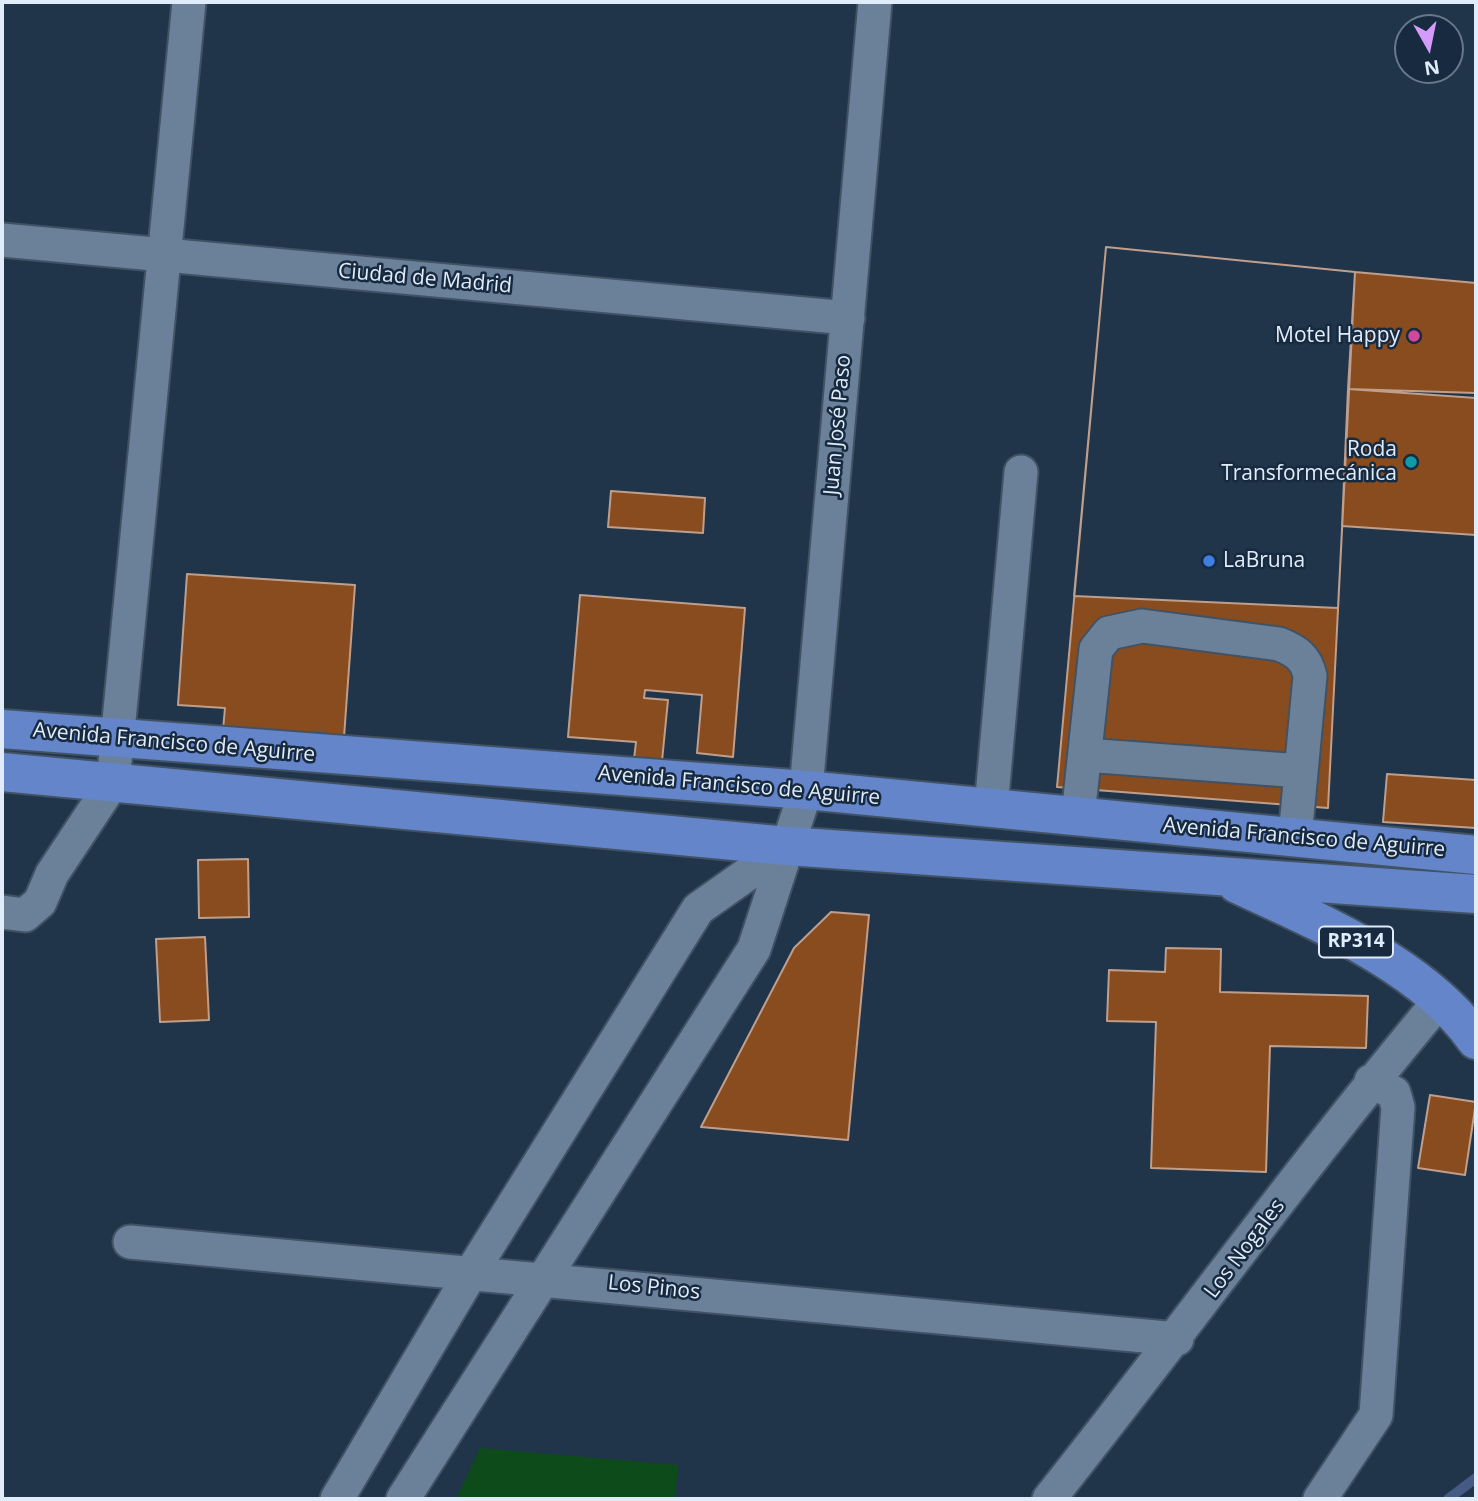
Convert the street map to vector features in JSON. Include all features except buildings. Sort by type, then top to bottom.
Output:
[{"type":"main road","name":"Avenida Francisco de Aguirre","points":[[2,729],[806,790],[1469,851]]},
{"type":"main road","name":"Avenida Francisco de Aguirre","points":[[2,772],[787,846],[1476,894]]},
{"type":"main road","name":"RP314","points":[[1216,875],[1351,939],[1441,999],[1476,1040]]},
{"type":"street","points":[[2,912],[25,915],[40,902],[52,874],[113,782],[189,2]]},
{"type":"street","name":"Juan José Paso","points":[[402,1499],[754,949],[806,790],[875,2]]},
{"type":"street","name":"Ciudad de Madrid","points":[[2,240],[848,318]]},
{"type":"street","points":[[991,808],[1021,472]]},
{"type":"street","points":[[1078,816],[1096,649],[1109,633],[1142,626],[1279,644],[1297,652],[1307,664],[1310,676],[1295,837]]},
{"type":"street","points":[[1085,755],[1301,771]]},
{"type":"street","points":[[337,1499],[471,1273],[698,909],[787,846]]},
{"type":"street","name":"Los Nogales","points":[[1049,1499],[1177,1339],[1371,1081],[1441,999]]},
{"type":"street","points":[[1320,1499],[1376,1415],[1398,1107],[1394,1093],[1371,1081]]},
{"type":"street","name":"Los Pinos","points":[[130,1241],[1177,1339]]},
{"type":"green space","points":[[480,1448],[678,1465],[675,1499],[456,1499]]},
{"type":"waterway","points":[[1448,1499],[1476,1478]]},
{"type":"place","name":"Motel Happy","points":[[1414,336]]},
{"type":"place","name":"Roda Transformecánica","points":[[1411,462]]},
{"type":"place","name":"LaBruna","points":[[1209,561]]}]
